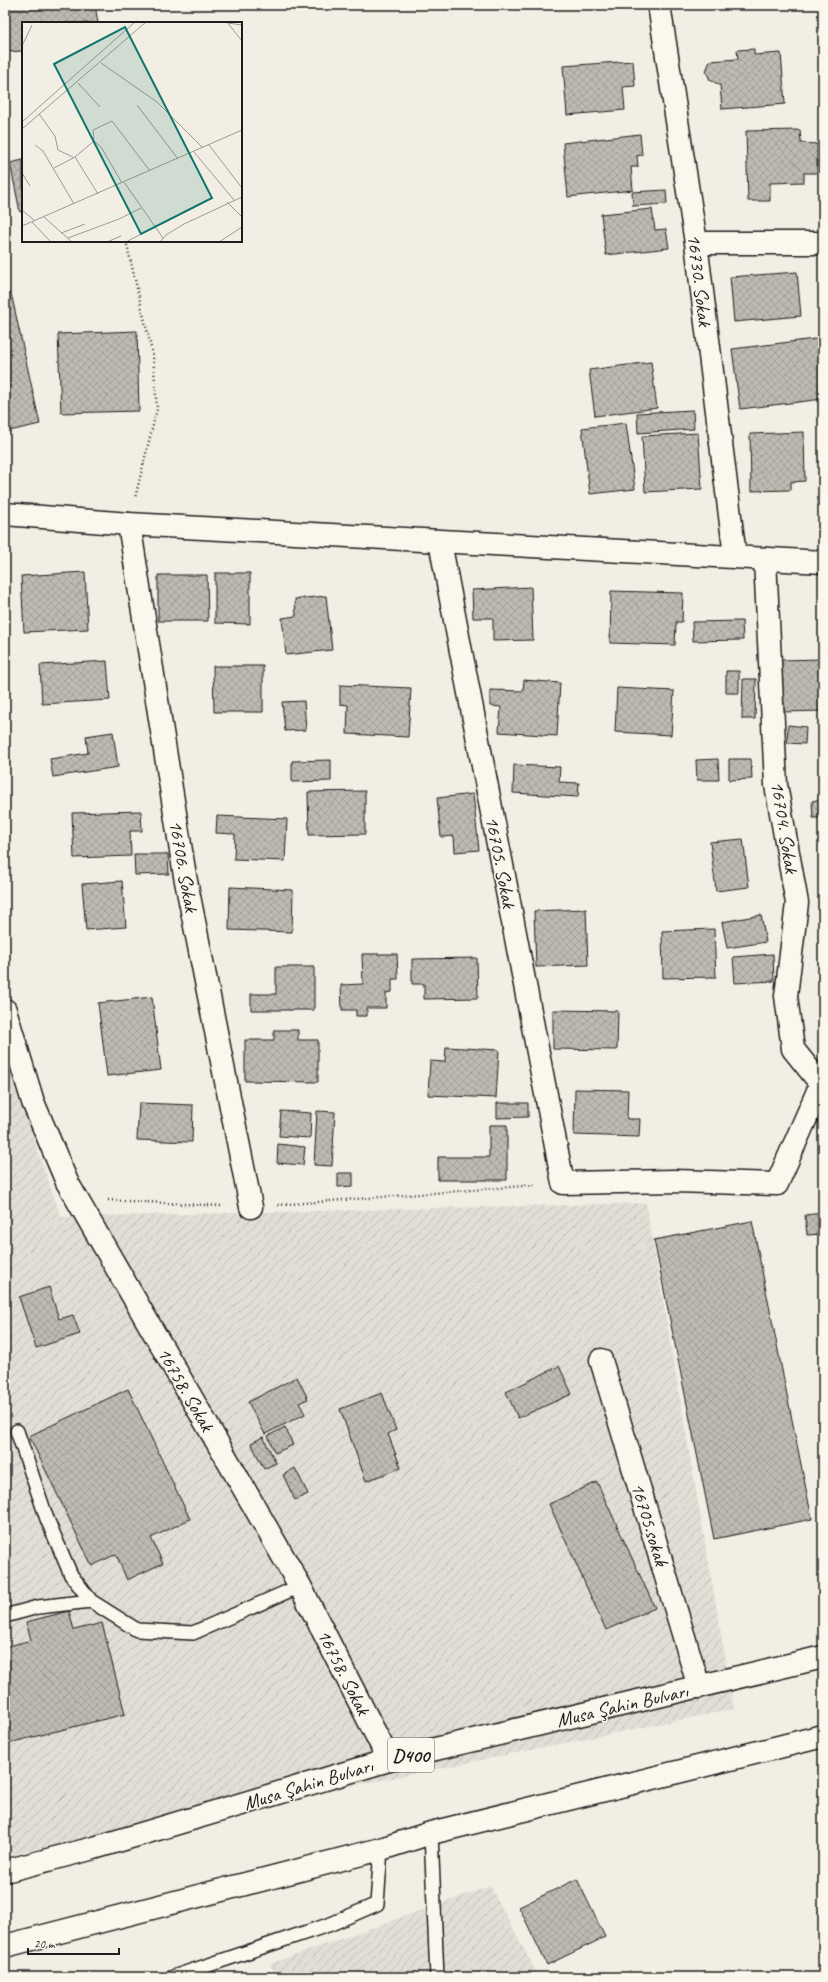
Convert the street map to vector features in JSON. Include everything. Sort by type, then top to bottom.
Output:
[{"type":"main road","name":"16730. Sokak","points":[[659,5],[696,243],[735,556]]},
{"type":"main road","points":[[696,243],[823,243]]},
{"type":"main road","points":[[5,514],[129,524],[823,562]]},
{"type":"main road","name":"16706. Sokak","points":[[129,524],[185,876],[251,1207]]},
{"type":"main road","name":"16705. Sokak","points":[[440,542],[563,1183]]},
{"type":"main road","name":"16704. Sokak","points":[[765,559],[776,785],[797,903],[786,996],[793,1049],[822,1084]]},
{"type":"main road","name":"16758. Sokak","points":[[5,1010],[33,1102],[67,1182],[300,1586],[389,1760]]},
{"type":"main road","points":[[563,1183],[674,1181],[777,1184],[822,1084]]},
{"type":"main road","name":"16705.sokak","points":[[601,1360],[699,1687]]},
{"type":"main road","name":"Musa Şahin Bulvarı","points":[[5,1871],[94,1848],[389,1760],[823,1657]]},
{"type":"main road","points":[[5,1946],[381,1849],[432,1833],[823,1736]]},
{"type":"lane","points":[[17,1431],[47,1519],[71,1575],[91,1601],[137,1630],[193,1633],[300,1586]]},
{"type":"lane","points":[[5,1616],[38,1607],[91,1601]]},
{"type":"lane","points":[[432,1833],[437,1977]]},
{"type":"lane","points":[[173,1977],[331,1924],[377,1904],[381,1849]]},
{"type":"path","points":[[126,242],[153,356],[157,409],[129,524]]},
{"type":"path","points":[[76,1199],[251,1207],[563,1183]]},
{"type":"shaded area","points":[[5,1058],[61,1217],[646,1203],[734,1709],[5,1856]]},
{"type":"shaded area","points":[[490,1886],[539,1977],[276,1977],[270,1964]]},
{"type":"building","points":[[5,5],[95,5],[98,22],[22,22],[22,51],[5,52]]},
{"type":"building","points":[[754,49],[754,55],[781,53],[785,104],[722,109],[720,85],[710,80],[706,71],[710,61],[738,59],[737,50]]},
{"type":"building","points":[[633,61],[635,86],[623,87],[625,110],[567,115],[563,66]]},
{"type":"building","points":[[800,130],[801,143],[817,144],[817,173],[804,173],[804,182],[770,183],[770,201],[748,201],[746,131]]},
{"type":"building","points":[[640,134],[642,155],[637,156],[638,167],[631,167],[633,190],[568,197],[563,143]]},
{"type":"building","points":[[22,160],[22,211],[20,212],[10,163]]},
{"type":"building","points":[[666,190],[667,204],[633,206],[632,192]]},
{"type":"building","points":[[652,209],[655,230],[666,229],[669,248],[606,255],[601,214]]},
{"type":"building","points":[[797,272],[801,316],[734,322],[730,277]]},
{"type":"building","points":[[11,293],[40,424],[5,432],[5,294]]},
{"type":"building","points":[[137,331],[139,411],[61,413],[58,334]]},
{"type":"building","points":[[823,338],[823,399],[740,409],[732,349]]},
{"type":"building","points":[[651,362],[657,408],[595,416],[589,370]]},
{"type":"building","points":[[693,410],[694,429],[638,433],[637,413]]},
{"type":"building","points":[[626,423],[635,489],[590,494],[582,428]]},
{"type":"building","points":[[804,432],[805,481],[791,482],[791,490],[751,491],[750,434]]},
{"type":"building","points":[[698,433],[702,489],[645,492],[642,436]]},
{"type":"building","points":[[85,572],[88,629],[24,632],[21,576]]},
{"type":"building","points":[[215,573],[250,573],[250,624],[215,623]]},
{"type":"building","points":[[158,575],[207,575],[208,621],[158,621]]},
{"type":"building","points":[[531,587],[533,640],[493,641],[493,618],[473,618],[472,590]]},
{"type":"building","points":[[611,591],[683,593],[682,622],[676,622],[675,645],[610,643]]},
{"type":"building","points":[[326,596],[332,650],[286,655],[282,618],[296,616],[295,599]]},
{"type":"building","points":[[742,621],[743,640],[693,641],[692,622]]},
{"type":"building","points":[[823,659],[823,711],[782,712],[780,660]]},
{"type":"building","points":[[107,661],[110,700],[42,704],[40,665]]},
{"type":"building","points":[[213,666],[263,666],[263,712],[214,712]]},
{"type":"building","points":[[726,671],[739,671],[739,693],[726,693]]},
{"type":"building","points":[[743,679],[756,679],[755,719],[742,719]]},
{"type":"building","points":[[524,680],[560,683],[557,736],[499,732],[501,707],[490,706],[490,690],[523,691]]},
{"type":"building","points":[[340,685],[411,688],[408,737],[347,734],[348,705],[340,704]]},
{"type":"building","points":[[617,688],[674,691],[671,735],[615,732]]},
{"type":"building","points":[[304,701],[306,730],[285,731],[282,702]]},
{"type":"building","points":[[788,725],[806,727],[805,744],[787,743]]},
{"type":"building","points":[[113,732],[118,767],[53,777],[50,759],[88,753],[86,736]]},
{"type":"building","points":[[718,759],[719,780],[697,780],[696,760]]},
{"type":"building","points":[[729,759],[751,759],[752,779],[729,780]]},
{"type":"building","points":[[331,760],[331,781],[292,782],[292,761]]},
{"type":"building","points":[[514,765],[560,767],[559,782],[579,783],[578,797],[513,793]]},
{"type":"building","points":[[365,791],[365,834],[309,835],[308,792]]},
{"type":"building","points":[[473,794],[479,850],[455,852],[454,836],[441,837],[437,798]]},
{"type":"building","points":[[823,799],[823,818],[813,818],[812,801]]},
{"type":"building","points":[[141,811],[142,831],[130,831],[131,856],[74,858],[72,813]]},
{"type":"building","points":[[217,816],[287,819],[285,861],[234,859],[235,834],[216,833]]},
{"type":"building","points":[[821,821],[823,821],[823,851]]},
{"type":"building","points":[[743,839],[749,887],[716,891],[710,842]]},
{"type":"building","points":[[134,854],[168,854],[169,874],[135,875]]},
{"type":"building","points":[[122,881],[126,927],[86,930],[82,884]]},
{"type":"building","points":[[230,887],[293,890],[292,932],[229,930]]},
{"type":"building","points":[[586,909],[588,965],[536,967],[534,911]]},
{"type":"building","points":[[761,915],[766,942],[727,948],[722,922]]},
{"type":"building","points":[[714,929],[716,977],[663,978],[662,931]]},
{"type":"building","points":[[362,954],[397,954],[398,979],[392,979],[392,992],[386,993],[386,1008],[367,1008],[367,1016],[356,1016],[356,1010],[342,1010],[341,985],[363,984]]},
{"type":"building","points":[[773,954],[774,981],[735,983],[733,957]]},
{"type":"building","points":[[477,958],[478,998],[424,999],[424,984],[412,984],[412,959]]},
{"type":"building","points":[[276,967],[314,967],[314,1010],[251,1010],[251,994],[276,994]]},
{"type":"building","points":[[152,997],[161,1070],[107,1076],[98,1003]]},
{"type":"building","points":[[553,1010],[618,1011],[617,1050],[553,1049]]},
{"type":"building","points":[[274,1030],[298,1030],[298,1040],[318,1040],[318,1082],[245,1081],[245,1040],[274,1040]]},
{"type":"building","points":[[446,1047],[499,1050],[496,1098],[428,1095],[430,1061],[445,1062]]},
{"type":"building","points":[[575,1089],[628,1090],[627,1119],[640,1119],[639,1137],[574,1135]]},
{"type":"building","points":[[139,1103],[193,1105],[192,1142],[137,1140]]},
{"type":"building","points":[[497,1103],[528,1103],[528,1117],[497,1118]]},
{"type":"building","points":[[281,1111],[311,1113],[310,1138],[279,1136]]},
{"type":"building","points":[[317,1111],[335,1112],[332,1166],[314,1165]]},
{"type":"building","points":[[489,1125],[507,1125],[507,1180],[438,1180],[438,1157],[489,1157]]},
{"type":"building","points":[[278,1144],[305,1147],[303,1165],[277,1163]]},
{"type":"building","points":[[338,1173],[353,1173],[353,1186],[338,1187]]},
{"type":"building","points":[[823,1213],[823,1234],[807,1235],[805,1215]]},
{"type":"building","points":[[752,1221],[812,1519],[714,1539],[654,1240]]},
{"type":"building","points":[[49,1287],[59,1319],[73,1315],[80,1334],[36,1348],[19,1297]]},
{"type":"building","points":[[559,1366],[572,1394],[518,1418],[506,1392]]},
{"type":"building","points":[[297,1377],[308,1399],[299,1403],[305,1414],[265,1434],[248,1402]]},
{"type":"building","points":[[128,1389],[190,1519],[151,1538],[163,1563],[127,1580],[116,1554],[92,1566],[29,1436]]},
{"type":"building","points":[[382,1393],[396,1430],[388,1434],[401,1468],[366,1481],[340,1409]]},
{"type":"building","points":[[285,1427],[293,1445],[275,1453],[268,1436]]},
{"type":"building","points":[[263,1437],[276,1463],[264,1469],[251,1443]]},
{"type":"building","points":[[295,1468],[308,1494],[295,1500],[283,1475]]},
{"type":"building","points":[[597,1482],[655,1608],[606,1630],[549,1504]]},
{"type":"building","points":[[69,1611],[74,1630],[102,1623],[125,1714],[5,1744],[5,1647],[31,1640],[26,1622]]},
{"type":"building","points":[[577,1879],[605,1937],[547,1965],[519,1907]]}]
